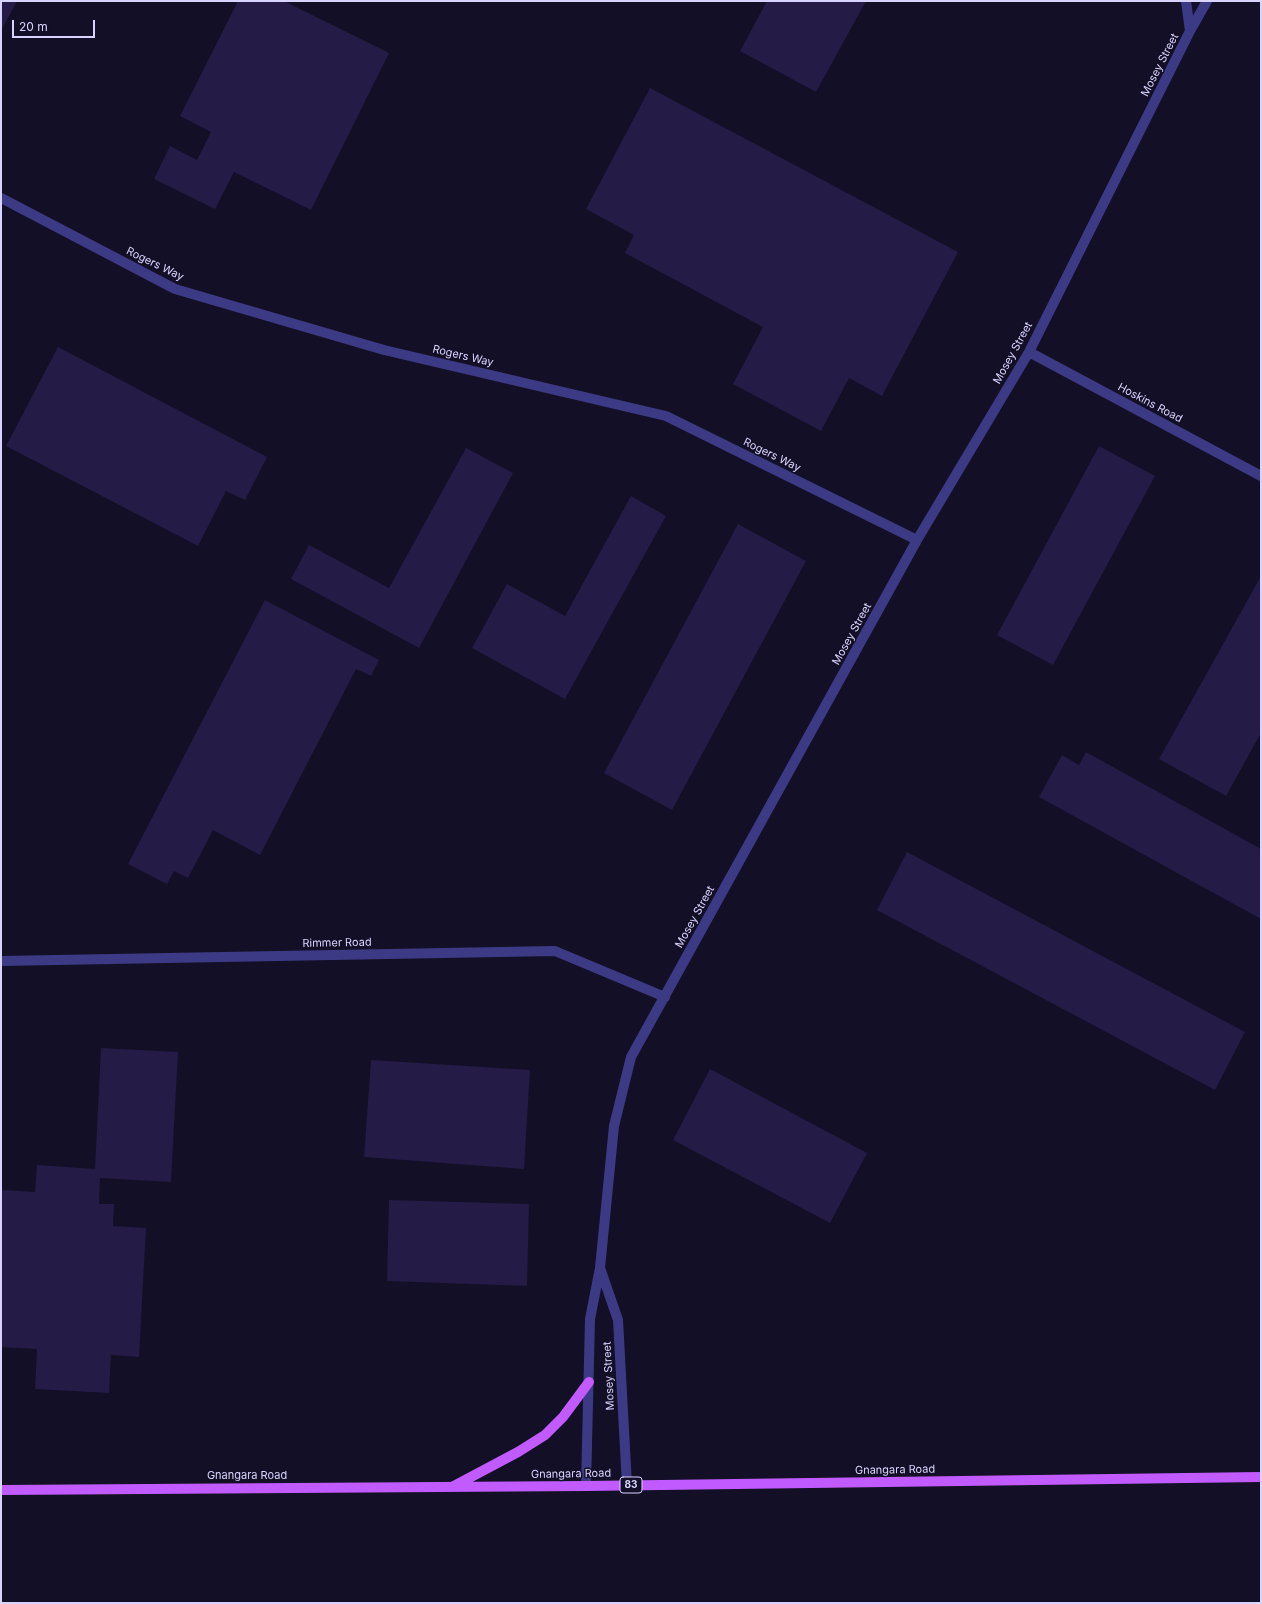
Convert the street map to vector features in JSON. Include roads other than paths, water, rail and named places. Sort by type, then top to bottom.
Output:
[{"type":"main road","points":[[452,1487],[518,1452],[545,1435],[563,1417],[589,1382]]},
{"type":"main road","name":"Gnangara Road","points":[[1,1490],[586,1486],[1261,1476]]},
{"type":"street","name":"Mosey Street","points":[[1186,1],[1190,31]]},
{"type":"street","name":"Mosey Street","points":[[586,1486],[590,1319],[600,1268],[614,1126],[631,1058],[917,540],[1028,352],[1190,31],[1208,1]]},
{"type":"street","name":"Rogers Way","points":[[1,198],[175,289],[384,350],[666,416],[917,540]]},
{"type":"street","name":"Hoskins Road","points":[[1028,352],[1261,476]]},
{"type":"street","name":"Rimmer Road","points":[[1,961],[556,951],[665,997]]},
{"type":"street","name":"Mosey Street","points":[[600,1268],[618,1320],[627,1485]]}]
